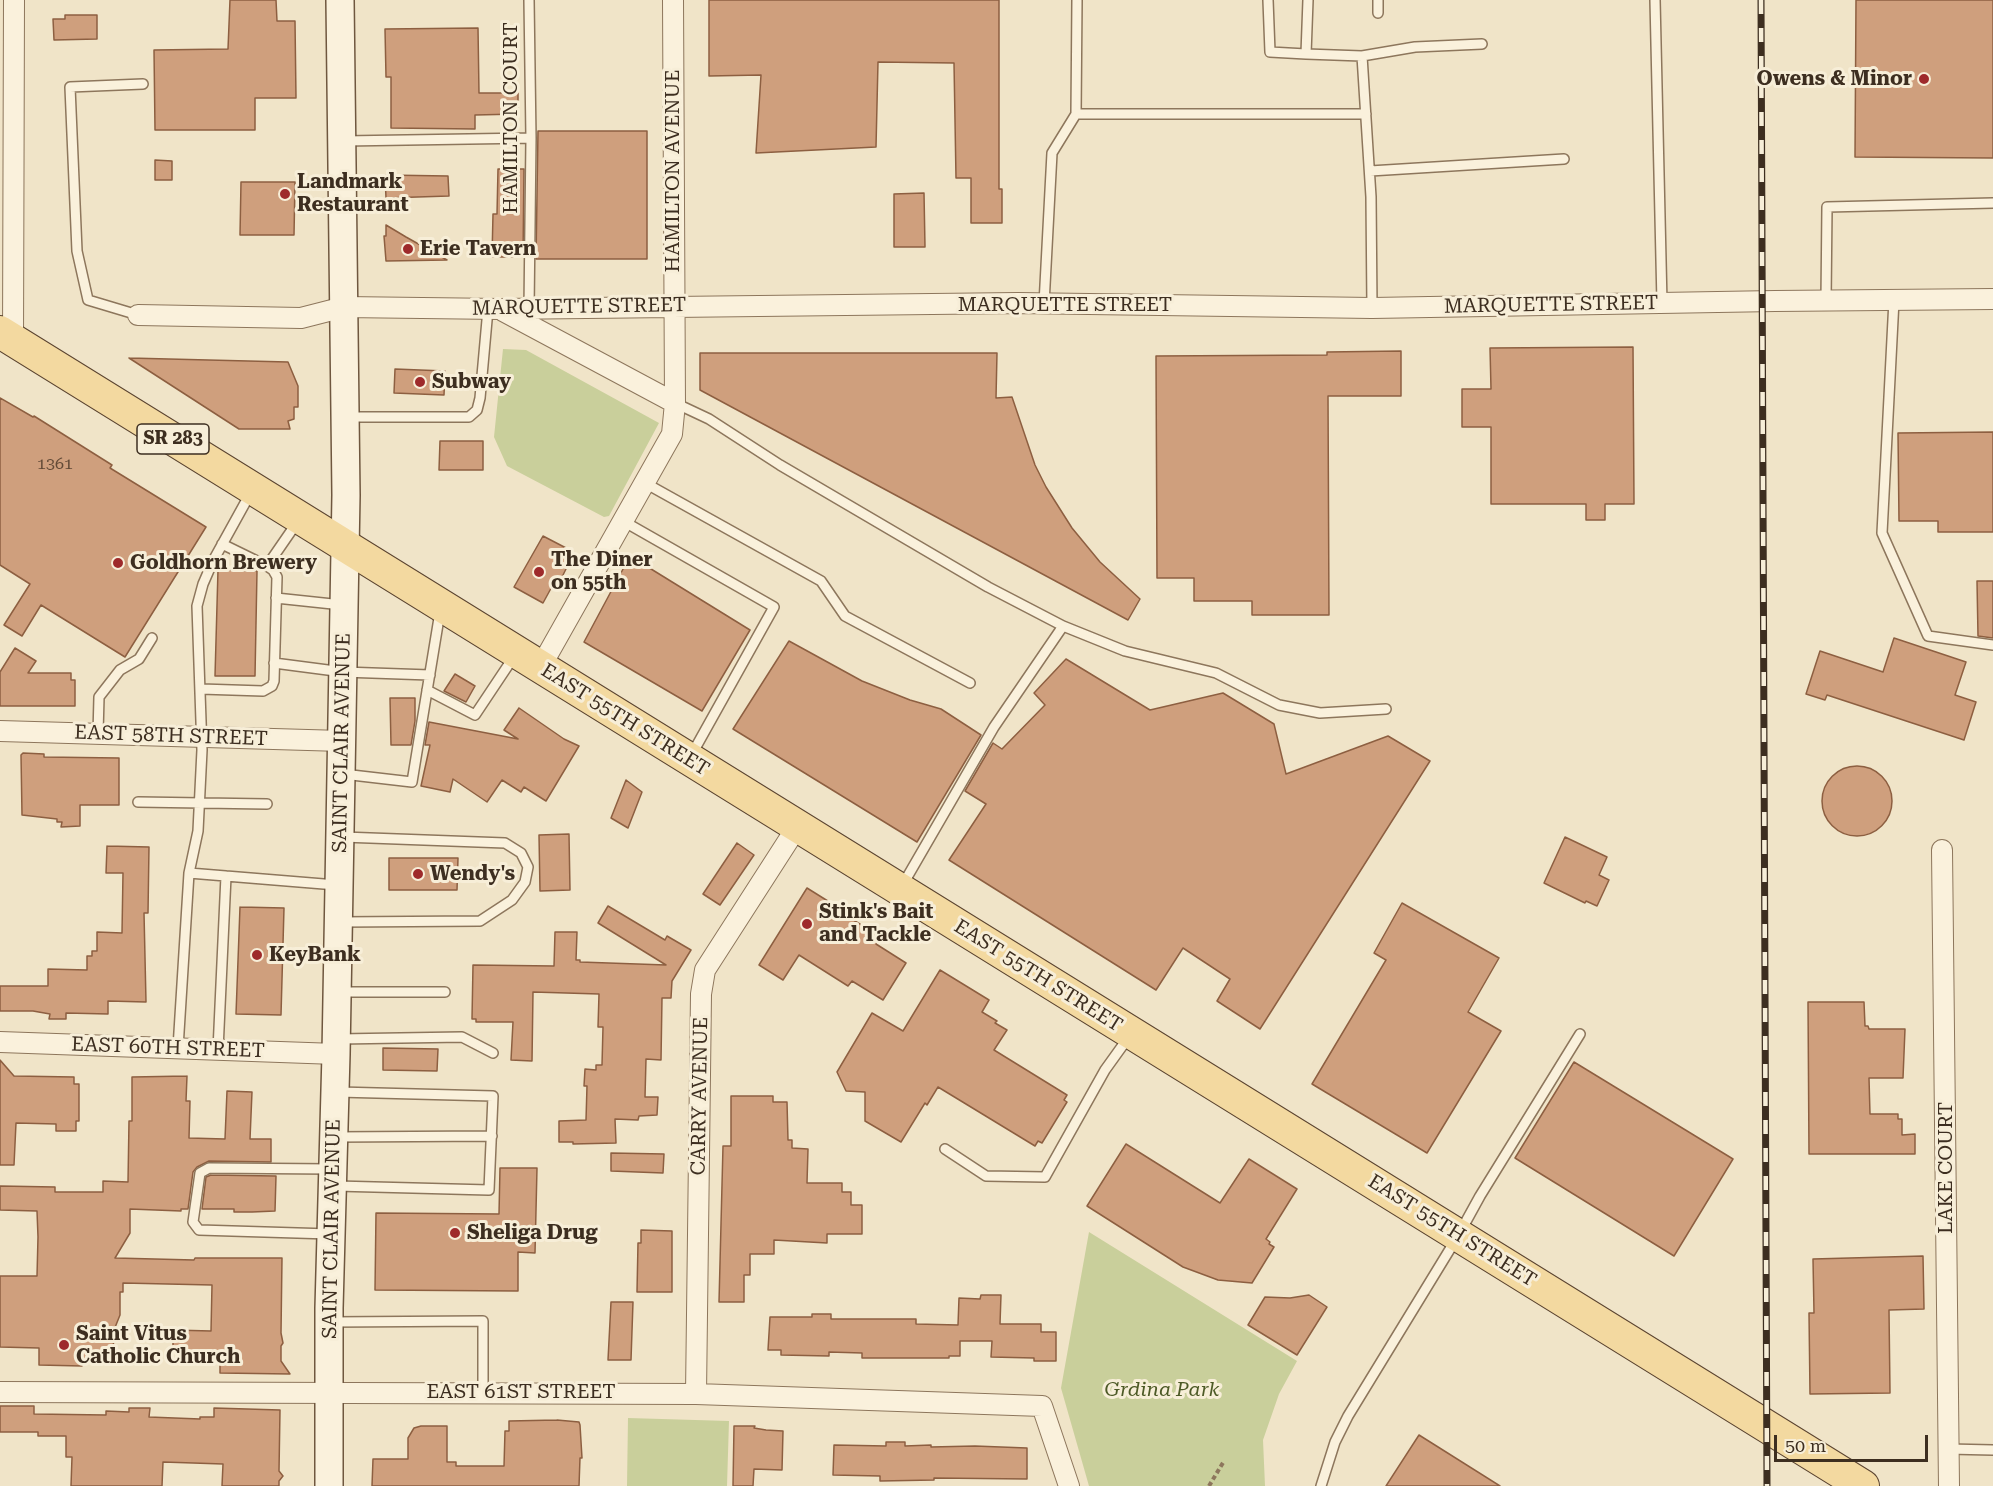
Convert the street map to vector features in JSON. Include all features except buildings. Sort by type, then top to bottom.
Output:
[{"type":"main road","name":"SAINT CLAIR AVENUE","points":[[329,1486],[329,1322],[334,1177],[345,547],[340,0]]},
{"type":"main road","name":"EAST 55TH STREET","points":[[7,336],[1863,1486]]},
{"type":"street","name":"HAMILTON AVENUE","points":[[529,660],[623,521],[672,434],[675,403],[673,0]]},
{"type":"street","points":[[7,336],[11,8]]},
{"type":"street","name":"MARQUETTE STREET","points":[[138,315],[301,318],[344,307],[529,309],[1044,304],[1372,308],[1993,299]]},
{"type":"street","points":[[494,309],[675,403]]},
{"type":"street","name":"EAST 58TH STREET","points":[[0,731],[342,741]]},
{"type":"street","name":"CARRY AVENUE","points":[[696,1394],[701,994],[705,970],[797,827]]},
{"type":"street","name":"LAKE COURT","points":[[1942,850],[1948,1486]]},
{"type":"street","name":"EAST 60TH STREET","points":[[0,1042],[219,1050],[336,1047]]},
{"type":"street","name":"EAST 61ST STREET","points":[[0,1392],[696,1394],[1042,1406],[1069,1486]]},
{"type":"lane","name":"HAMILTON COURT","points":[[529,0],[531,138],[529,309]]},
{"type":"lane","points":[[1044,304],[1052,153],[1076,114],[1077,0]]},
{"type":"lane","points":[[1268,0],[1270,52],[1362,56],[1415,47],[1482,44]]},
{"type":"lane","points":[[1306,54],[1308,0]]},
{"type":"lane","points":[[1378,0],[1378,13]]},
{"type":"lane","points":[[1655,0],[1662,303]]},
{"type":"lane","points":[[1362,56],[1370,171],[1372,308]]},
{"type":"lane","points":[[138,315],[88,300],[77,251],[70,87],[143,84]]},
{"type":"lane","points":[[1076,114],[1366,114]]},
{"type":"lane","points":[[342,141],[531,138]]},
{"type":"lane","points":[[1370,171],[1564,159]]},
{"type":"lane","points":[[1826,300],[1827,207],[1993,203]]},
{"type":"lane","points":[[1894,300],[1882,533],[1928,636],[1993,645]]},
{"type":"lane","points":[[344,417],[469,417],[477,410],[480,398],[494,309]]},
{"type":"lane","points":[[675,403],[709,419],[780,465],[988,587],[1063,626],[1125,651],[1216,673],[1279,705],[1320,713],[1386,709]]},
{"type":"lane","points":[[645,483],[821,581],[845,616],[970,683]]},
{"type":"lane","points":[[178,1048],[189,873],[198,831],[203,736],[197,606],[203,584],[252,489]]},
{"type":"lane","points":[[267,566],[300,519]]},
{"type":"lane","points":[[623,521],[774,607],[689,759]]},
{"type":"lane","points":[[201,689],[263,691],[272,686],[274,681],[277,577],[267,566],[222,544]]},
{"type":"lane","points":[[276,598],[344,606]]},
{"type":"lane","points":[[341,774],[411,782],[441,606]]},
{"type":"lane","points":[[899,890],[994,727],[1063,626]]},
{"type":"lane","points":[[98,734],[99,697],[120,670],[139,659],[152,638]]},
{"type":"lane","points":[[427,690],[475,715],[529,660]]},
{"type":"lane","points":[[274,663],[343,672],[430,675]]},
{"type":"lane","points":[[138,802],[267,804]]},
{"type":"lane","points":[[338,922],[480,921],[512,900],[525,882],[528,867],[521,853],[505,843],[340,837]]},
{"type":"lane","points":[[189,873],[339,886]]},
{"type":"lane","points":[[219,1050],[226,876]]},
{"type":"lane","points":[[337,992],[445,992]]},
{"type":"lane","points":[[945,1149],[986,1176],[1045,1177],[1105,1070],[1131,1033]]},
{"type":"lane","points":[[1321,1486],[1340,1430],[1580,1034]]},
{"type":"lane","points":[[336,1047],[462,1037],[493,1053]]},
{"type":"lane","points":[[332,1234],[199,1230],[193,1222],[200,1173],[209,1168],[489,1190],[493,1096],[335,1092]]},
{"type":"lane","points":[[334,1137],[492,1136]]},
{"type":"lane","points":[[329,1322],[483,1321],[483,1392]]},
{"type":"lane","points":[[1948,1449],[1993,1450]]},
{"type":"path","points":[[1209,1486],[1224,1461]]},
{"type":"green space","points":[[503,349],[526,350],[659,423],[609,516],[604,517],[507,466],[494,437]]},
{"type":"green space","name":"Grdina Park","points":[[1089,1232],[1297,1361],[1279,1394],[1263,1440],[1265,1486],[1089,1486],[1061,1388]]},
{"type":"green space","points":[[628,1418],[729,1421],[727,1486],[627,1486]]},
{"type":"railway","points":[[1761,0],[1767,1486]]},
{"type":"place","name":"Owens & Minor","points":[[1924,79]]},
{"type":"place","name":"Landmark Restaurant","points":[[285,194]]},
{"type":"place","name":"Erie Tavern","points":[[408,249]]},
{"type":"place","name":"Subway","points":[[420,382]]},
{"type":"place","name":"Goldhorn Brewery","points":[[118,563]]},
{"type":"place","name":"The Diner on 55th","points":[[539,572]]},
{"type":"place","name":"Wendy's","points":[[418,874]]},
{"type":"place","name":"Stink's Bait and Tackle","points":[[807,924]]},
{"type":"place","name":"KeyBank","points":[[257,955]]},
{"type":"place","name":"Sheliga Drug","points":[[455,1233]]},
{"type":"place","name":"Saint Vitus Catholic Church","points":[[64,1345]]}]
